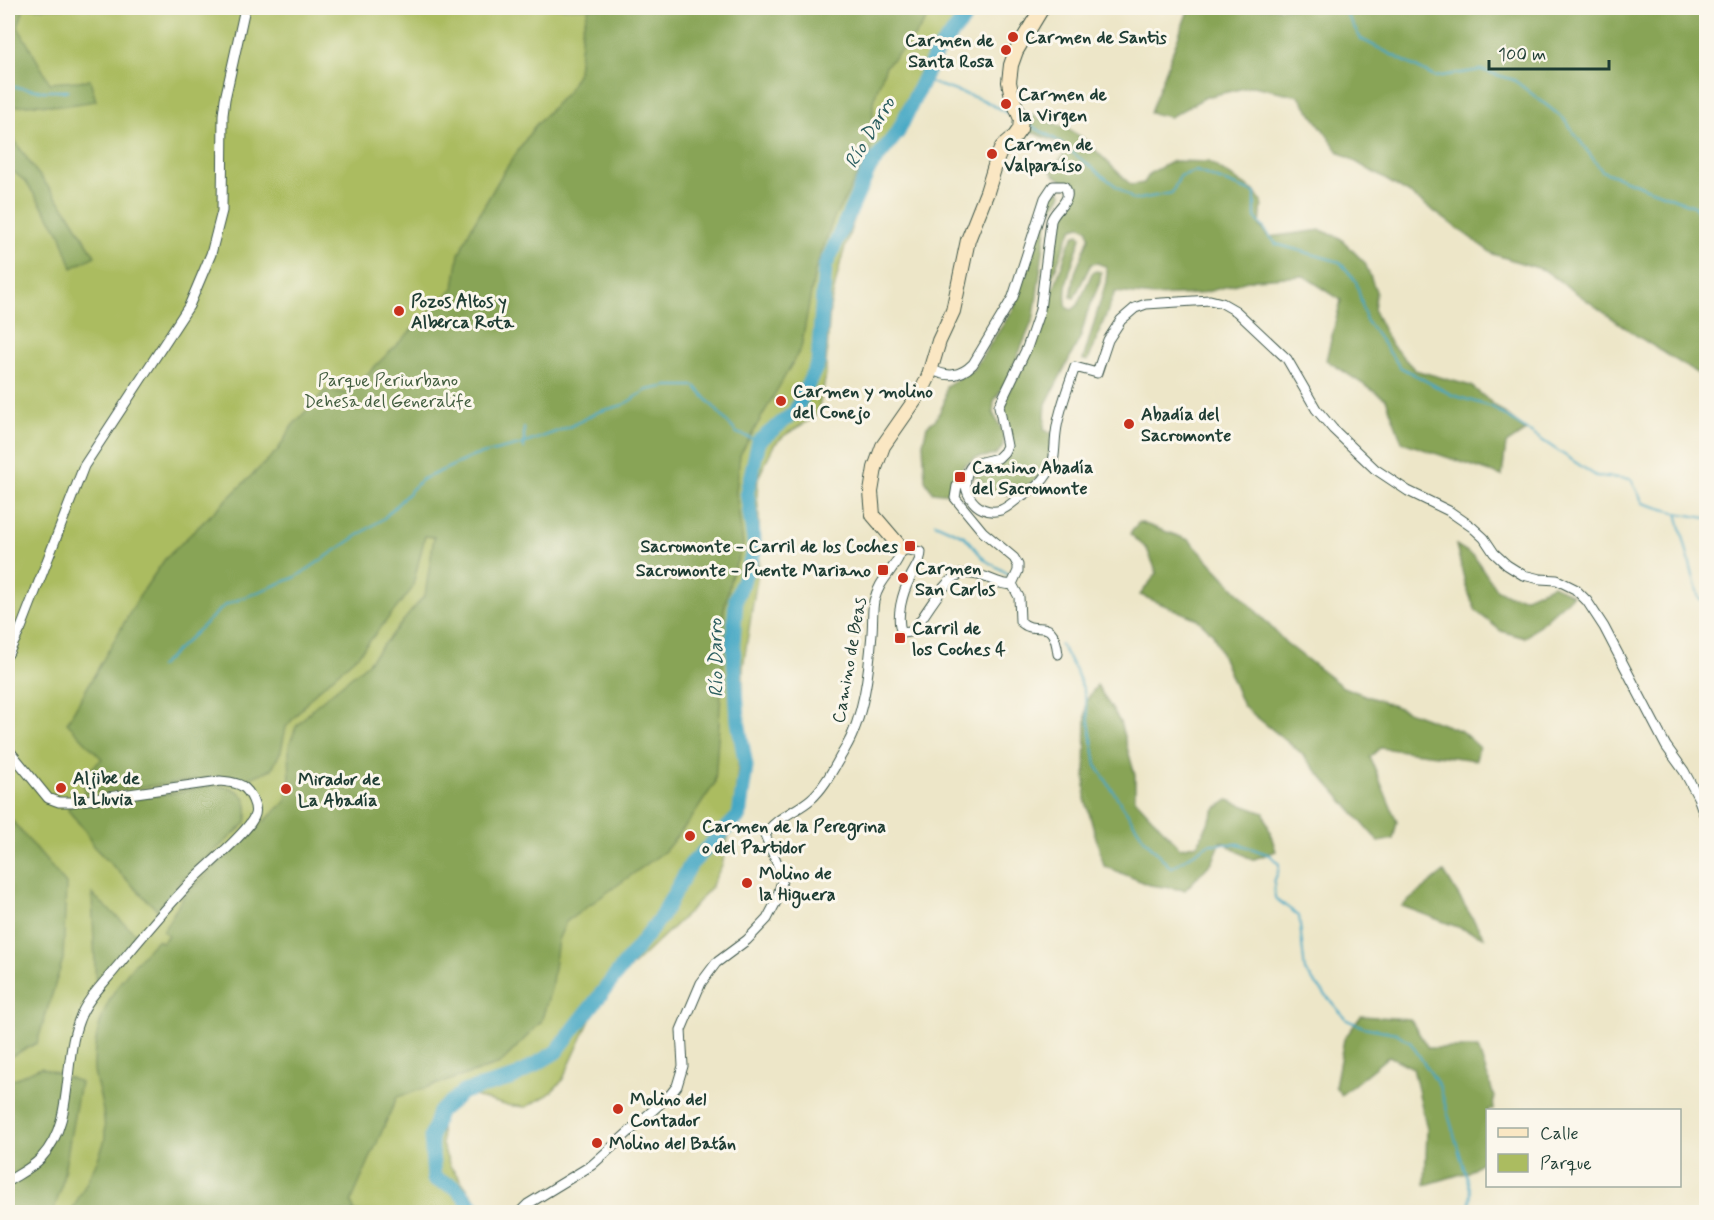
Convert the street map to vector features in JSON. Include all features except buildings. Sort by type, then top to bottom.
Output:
[{"type":"street","points":[[8,654],[21,628],[84,466],[183,315],[199,286],[219,230],[222,210],[223,115],[245,8]]},
{"type":"street","points":[[1012,584],[1006,585],[972,574],[959,574],[952,577],[915,627],[909,632],[902,633],[900,628],[901,603],[910,576],[921,557],[921,552],[902,549],[873,515],[871,492],[875,468],[883,446],[922,390],[931,369],[939,341],[953,311],[968,240],[1002,147],[1021,124],[1009,82],[1011,65],[1020,44],[1042,8]]},
{"type":"street","points":[[931,369],[945,375],[953,375],[966,371],[973,364],[1013,297],[1045,198],[1053,186],[1064,186],[1068,192],[1066,201],[1051,221],[1040,310],[1027,348],[999,406],[1007,446],[998,458],[973,464],[966,472],[964,480],[969,498],[990,510],[1004,509],[1043,480],[1051,468],[1055,454],[1056,433],[1075,367],[1097,373],[1108,340],[1121,320],[1136,308],[1146,304],[1210,300],[1222,303],[1236,311],[1287,359],[1316,409],[1333,429],[1375,469],[1408,491],[1449,511],[1472,527],[1484,538],[1494,553],[1523,575],[1557,580],[1575,589],[1587,601],[1604,627],[1666,746],[1698,796],[1707,820]]},
{"type":"street","points":[[964,480],[957,486],[955,498],[983,532],[1018,564],[1018,571],[1012,584]]},
{"type":"street","name":"Camino de Beas","points":[[520,1212],[528,1204],[592,1165],[662,1104],[677,1086],[683,1066],[681,1030],[701,983],[717,963],[758,929],[767,919],[776,902],[783,877],[765,836],[769,828],[779,819],[810,800],[820,790],[857,724],[870,649],[874,604],[879,586],[897,561],[902,549]]},
{"type":"street","points":[[1012,584],[1019,597],[1020,621],[1026,626],[1049,629],[1057,641],[1058,654]]},
{"type":"street","points":[[8,749],[48,798],[59,801],[73,802],[220,781],[241,785],[247,790],[256,813],[242,832],[173,900],[94,994],[79,1020],[70,1055],[68,1079],[56,1138],[42,1158],[8,1181]]},
{"type":"green space","name":"Parque Periurbano Dehesa del Generalife","points":[[8,8],[228,8],[231,12],[244,8],[968,8],[862,194],[841,260],[830,307],[825,380],[818,410],[813,418],[785,435],[774,445],[758,478],[759,565],[743,667],[742,720],[734,812],[722,865],[711,887],[688,913],[608,989],[590,1020],[562,1081],[548,1095],[526,1107],[505,1105],[470,1095],[457,1095],[446,1101],[440,1111],[442,1145],[450,1166],[485,1212],[8,1212]]},
{"type":"green space","points":[[8,8],[24,8],[18,27],[50,83],[90,80],[96,101],[62,106],[37,104],[8,107]]},
{"type":"green space","points":[[589,8],[928,8],[931,13],[915,36],[886,66],[873,101],[870,153],[833,220],[815,271],[801,348],[740,455],[736,492],[743,545],[731,578],[724,610],[723,665],[715,783],[691,819],[665,851],[566,922],[558,940],[551,989],[541,1022],[500,1064],[397,1097],[351,1202],[355,1212],[71,1212],[104,1144],[103,1111],[94,1068],[98,1030],[111,997],[143,954],[157,940],[162,943],[168,935],[163,931],[185,894],[285,802],[290,785],[289,746],[296,727],[314,707],[367,664],[425,595],[434,537],[425,536],[412,589],[359,654],[315,693],[286,727],[281,751],[272,769],[245,780],[230,776],[84,794],[83,776],[102,759],[67,723],[139,597],[165,559],[278,450],[292,426],[325,391],[348,393],[454,288],[459,254],[470,230],[503,173],[534,127],[567,92],[578,72],[582,29]]},
{"type":"green space","points":[[1189,8],[1706,8],[1706,379],[1637,336],[1544,270],[1493,254],[1410,194],[1339,152],[1299,96],[1253,86],[1206,97],[1170,117],[1150,113]]},
{"type":"green space","points":[[1025,113],[1066,128],[1083,138],[1131,185],[1144,183],[1150,173],[1173,161],[1209,162],[1254,191],[1262,202],[1260,226],[1269,237],[1321,230],[1340,238],[1365,263],[1376,291],[1374,311],[1390,343],[1415,370],[1471,386],[1526,431],[1506,444],[1502,476],[1402,442],[1386,399],[1326,360],[1341,300],[1304,276],[1255,279],[1199,294],[1154,296],[1115,292],[1088,361],[1083,360],[1106,282],[1107,271],[1105,266],[1097,263],[1091,264],[1074,298],[1071,297],[1075,273],[1089,238],[1088,229],[1080,226],[1073,228],[1045,292],[1052,236],[1057,219],[1075,192],[1075,188],[1051,171],[1066,152],[1064,145],[1024,129]]},
{"type":"green space","points":[[8,131],[68,212],[95,256],[72,268],[60,233],[26,182],[8,167]]},
{"type":"green space","points":[[1059,190],[1062,193],[1061,196],[1048,215],[1034,317],[1009,377],[994,401],[993,413],[1004,439],[1002,448],[995,455],[976,458],[964,465],[949,494],[933,492],[925,480],[923,443],[927,426],[936,419],[944,403],[946,386],[974,369],[1014,308],[1046,203],[1052,194]]},
{"type":"green space","points":[[1079,234],[1081,237],[1067,281],[1067,308],[1072,310],[1078,305],[1092,273],[1101,272],[1100,282],[1087,313],[1081,336],[1046,404],[1044,430],[1052,433],[1046,466],[1037,479],[1008,495],[993,490],[972,474],[983,465],[999,462],[1007,457],[1011,448],[1011,436],[1004,411],[1008,392],[1023,367],[1044,313],[1045,302],[1054,288],[1069,244],[1075,235]]},
{"type":"green space","points":[[1139,522],[1189,540],[1286,643],[1343,687],[1461,731],[1479,747],[1476,760],[1380,748],[1370,757],[1397,822],[1393,839],[1379,842],[1300,752],[1243,706],[1213,634],[1197,619],[1140,595],[1157,573],[1147,549],[1130,534]]},
{"type":"green space","points":[[1456,545],[1474,556],[1496,589],[1509,596],[1526,597],[1553,585],[1573,595],[1525,638],[1501,631],[1476,611],[1466,587]]},
{"type":"green space","points":[[1097,685],[1120,722],[1135,775],[1135,799],[1180,848],[1198,844],[1215,809],[1228,800],[1264,813],[1276,851],[1252,860],[1221,841],[1213,861],[1185,890],[1150,885],[1104,866],[1085,799],[1086,701]]},
{"type":"green space","points":[[212,785],[236,790],[241,794],[247,805],[246,823],[185,877],[157,910],[93,846],[86,832],[68,810],[70,804],[168,794]]},
{"type":"green space","points":[[8,816],[66,884],[63,959],[37,1043],[8,1058]]},
{"type":"green space","points":[[1444,872],[1484,937],[1402,906]]},
{"type":"green space","points":[[92,894],[138,936],[96,989]]},
{"type":"green space","points":[[1361,1016],[1410,1019],[1428,1048],[1478,1048],[1494,1096],[1493,1109],[1486,1109],[1486,1159],[1468,1172],[1425,1185],[1427,1129],[1413,1068],[1389,1056],[1341,1095],[1335,1086],[1344,1039]]},
{"type":"green space","points":[[41,1067],[80,1082],[61,1189],[53,1212],[8,1212],[8,1082]]},
{"type":"waterway","name":"Río Darro","points":[[478,1212],[455,1187],[434,1179],[431,1137],[439,1112],[463,1092],[513,1078],[556,1052],[661,917],[691,864],[739,816],[746,766],[738,721],[733,643],[736,599],[755,549],[747,492],[759,441],[795,412],[818,363],[825,267],[870,167],[898,132],[936,53],[966,17],[969,8]]},
{"type":"waterway","points":[[1343,8],[1361,39],[1435,77],[1481,70],[1514,80],[1563,118],[1602,171],[1694,206],[1706,223]]},
{"type":"waterway","points":[[923,80],[983,100],[1013,116]]},
{"type":"waterway","points":[[8,86],[43,91],[68,91]]},
{"type":"waterway","points":[[1026,123],[1055,139],[1134,200],[1172,193],[1180,176],[1196,171],[1255,193],[1255,217],[1276,244],[1340,262],[1356,281],[1366,320],[1400,367],[1452,395],[1492,407],[1596,476],[1631,479],[1643,503],[1677,513],[1699,599],[1706,603]]},
{"type":"waterway","points":[[159,667],[225,605],[296,577],[384,518],[421,480],[474,456],[520,445],[569,427],[598,412],[623,405],[647,390],[668,386],[695,386],[737,433],[759,441]]},
{"type":"waterway","points":[[524,428],[524,448]]},
{"type":"waterway","points":[[1677,513],[1706,518]]},
{"type":"waterway","points":[[935,523],[964,536],[985,560],[1007,573],[1012,580]]},
{"type":"waterway","points":[[1060,644],[1075,669],[1084,691],[1096,765],[1145,840],[1171,868],[1209,844],[1239,844],[1270,855],[1279,864],[1274,882],[1275,898],[1299,916],[1305,971],[1347,1020],[1363,1027],[1396,1033],[1410,1042],[1440,1087],[1471,1192],[1469,1212]]},
{"type":"place","name":"Carmen de Santis","points":[[1013,37]]},
{"type":"place","name":"Carmen de Santa Rosa","points":[[1006,50]]},
{"type":"place","name":"Carmen de la Virgen","points":[[1006,104]]},
{"type":"place","name":"Carmen de Valparaíso","points":[[992,154]]},
{"type":"place","name":"Pozos Altos y Alberca Rota","points":[[399,311]]},
{"type":"place","name":"Carmen y molino del Conejo","points":[[781,401]]},
{"type":"place","name":"Abadía del Sacromonte","points":[[1129,424]]},
{"type":"place","name":"Camino Abadía del Sacromonte","points":[[960,477]]},
{"type":"place","name":"Sacromonte - Carril de los Coches","points":[[910,546]]},
{"type":"place","name":"Sacromonte - Puente Mariano","points":[[883,570]]},
{"type":"place","name":"Carmen San Carlos","points":[[903,578]]},
{"type":"place","name":"Carril de los Coches 4","points":[[900,638]]},
{"type":"place","name":"Aljibe de la Lluvia","points":[[61,788]]},
{"type":"place","name":"Mirador de La Abadía","points":[[286,789]]},
{"type":"place","name":"Carmen de la Peregrina o del Partidor","points":[[690,836]]},
{"type":"place","name":"Molino de la Higuera","points":[[747,883]]},
{"type":"place","name":"Molino del Contador","points":[[618,1109]]},
{"type":"place","name":"Molino del Batán","points":[[597,1143]]}]
